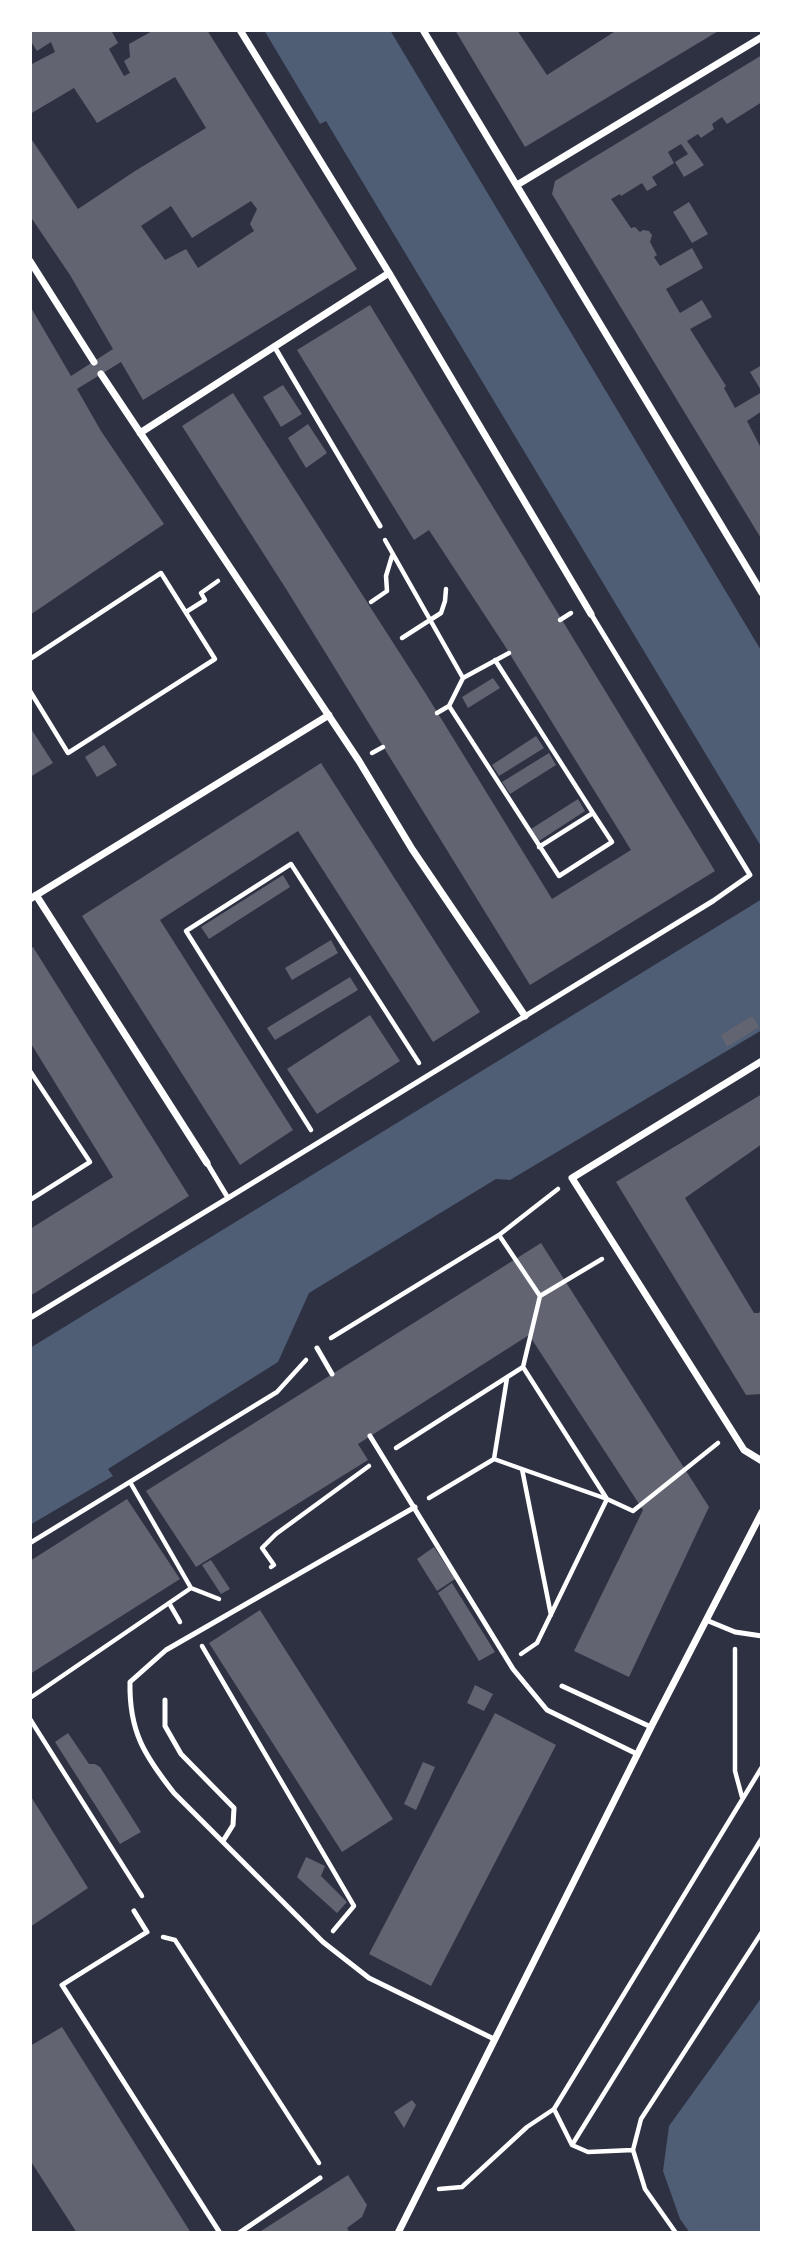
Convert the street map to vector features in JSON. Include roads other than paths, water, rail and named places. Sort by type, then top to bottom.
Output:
[{"type":"street","points":[[240,30],[591,614]]},
{"type":"street","points":[[423,30],[762,593]]},
{"type":"street","points":[[517,186],[762,37]]},
{"type":"street","points":[[30,261],[93,362]]},
{"type":"street","points":[[139,433],[388,273]]},
{"type":"street","points":[[101,374],[329,715],[412,849],[525,1016]]},
{"type":"street","points":[[207,1163],[33,897],[329,715]]},
{"type":"street","points":[[762,1061],[572,1178],[744,1450],[762,1461]]},
{"type":"street","points":[[398,2233],[637,1754],[762,1512]]},
{"type":"lane","points":[[274,346],[380,526]]},
{"type":"lane","points":[[30,1318],[713,901],[750,875],[591,614]]},
{"type":"lane","points":[[207,1163],[228,1198]]},
{"type":"lane","points":[[317,1348],[332,1374]]},
{"type":"lane","points":[[370,1436],[509,1661],[547,1710],[637,1754]]},
{"type":"lane","points":[[415,1507],[166,1650],[130,1682],[129,1703],[137,1738],[174,1793],[323,1942],[369,1978],[494,2039]]},
{"type":"lane","points":[[706,1620],[735,1632],[762,1636]]},
{"type":"lane","points":[[562,1685],[651,1727]]},
{"type":"lane","points":[[165,1700],[165,1726],[181,1754],[234,1808],[233,1825],[223,1841]]},
{"type":"lane","points":[[134,1911],[147,1931],[62,1985],[220,2233]]},
{"type":"lane","points":[[239,2233],[320,2178]]},
{"type":"water","points":[[264,30],[390,30],[762,652],[762,848],[326,121],[320,124]]},
{"type":"water","points":[[762,899],[762,1030],[510,1180],[496,1179],[309,1293],[278,1362],[108,1469],[113,1476],[30,1525],[30,1348]]},
{"type":"water","points":[[762,1997],[762,2233],[690,2233],[680,2219],[663,2171],[669,2126]]}]
